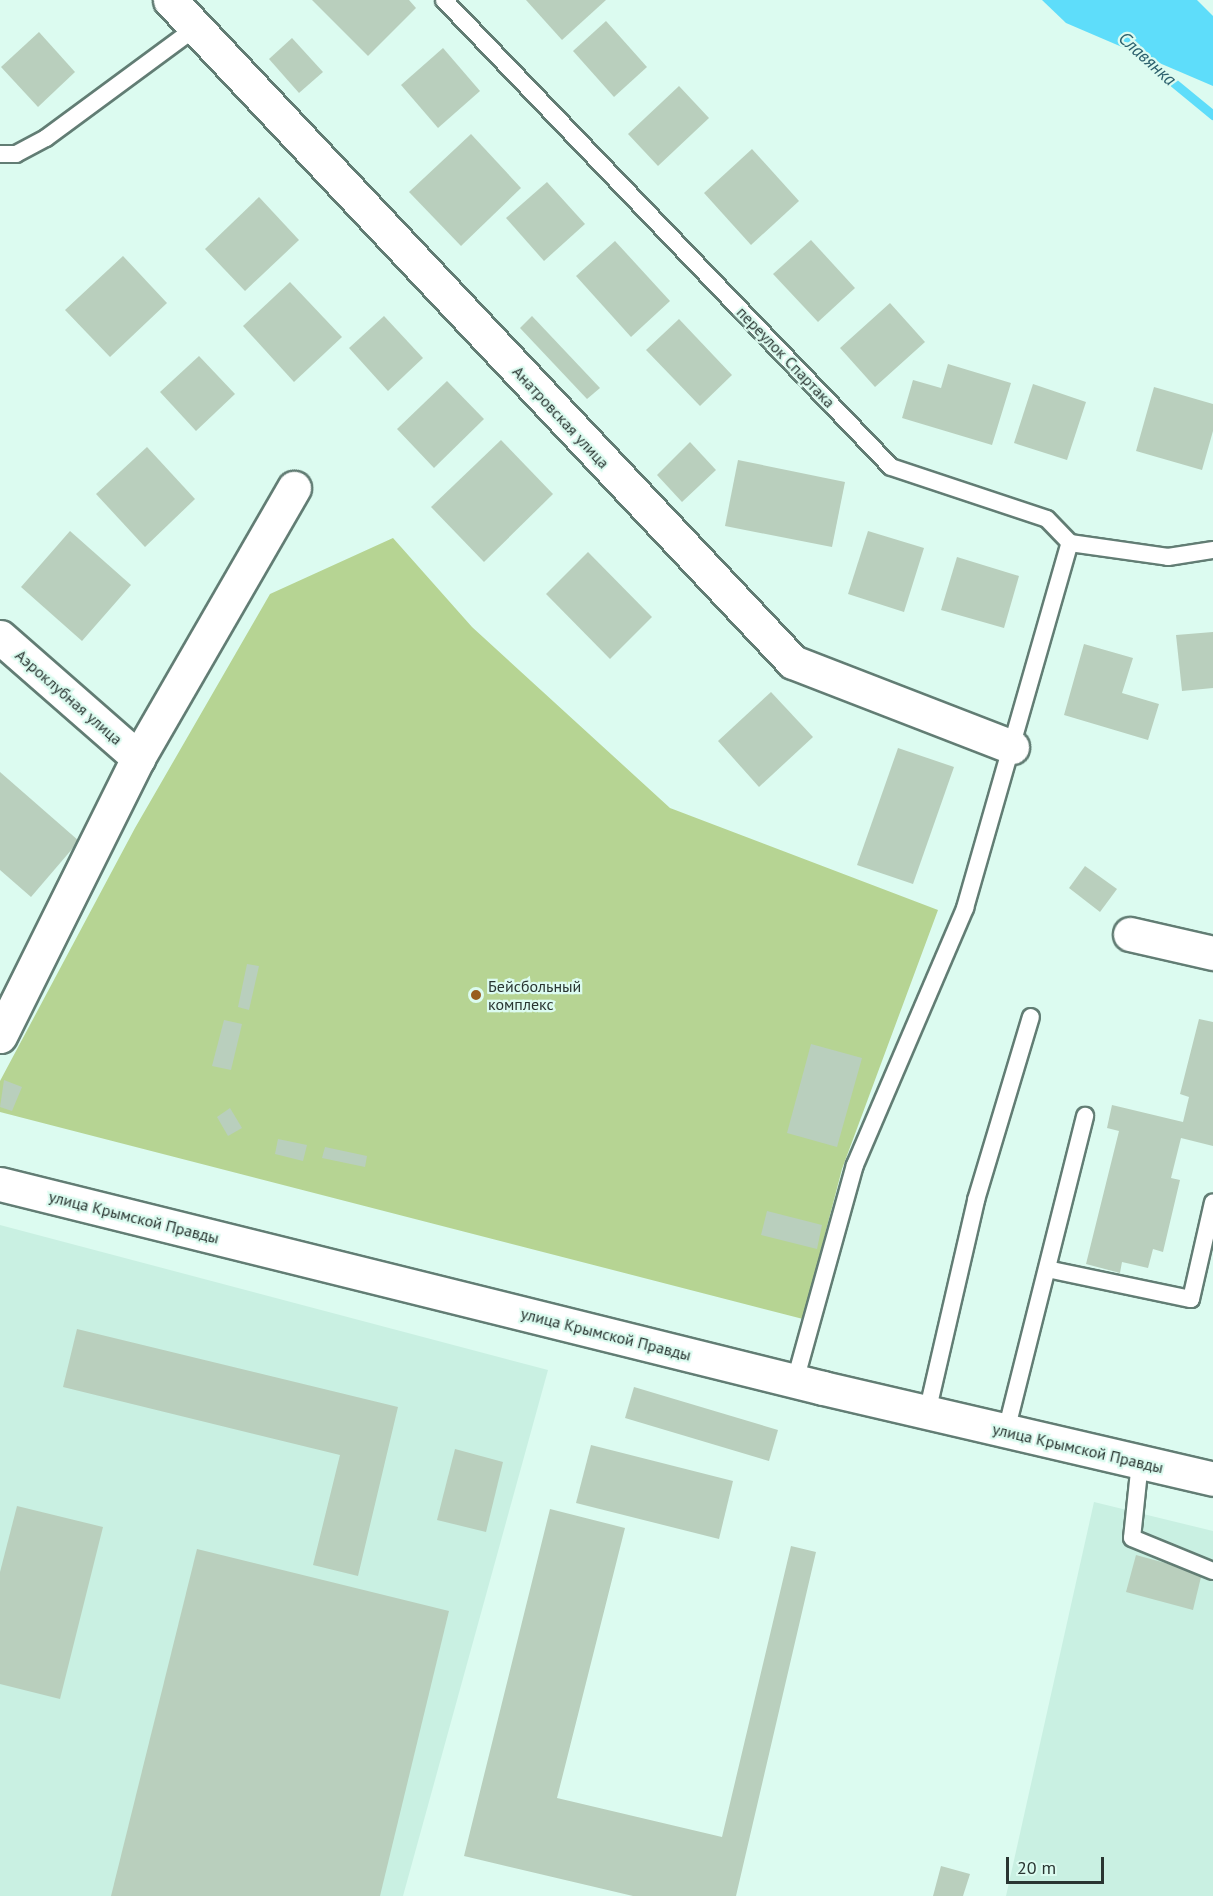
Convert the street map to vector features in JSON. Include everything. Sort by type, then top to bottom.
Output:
[{"type":"street","name":"Анатровская улица","points":[[170,0],[793,662],[1012,747]]},
{"type":"street","points":[[0,1036],[138,758],[294,488]]},
{"type":"street","name":"Аэроклубная улица","points":[[0,637],[138,758]]},
{"type":"street","points":[[1130,934],[1213,953]]},
{"type":"street","name":"улица Крымской Правды","points":[[0,1184],[795,1381],[1213,1479]]},
{"type":"lane","name":"переулок Спартака","points":[[444,0],[891,466],[1047,519],[1070,543]]},
{"type":"lane","points":[[0,154],[16,154],[46,138],[195,28]]},
{"type":"lane","points":[[795,1381],[855,1165],[965,908],[1070,543],[1168,557],[1213,550]]},
{"type":"lane","points":[[927,1413],[976,1200],[1031,1017]]},
{"type":"lane","points":[[1006,1431],[1085,1116]]},
{"type":"lane","points":[[1047,1269],[1191,1299],[1213,1202]]},
{"type":"lane","points":[[1140,1462],[1132,1538],[1213,1571]]},
{"type":"shaded area","points":[[0,1225],[548,1370],[403,1896],[0,1896]]},
{"type":"shaded area","points":[[1094,1502],[1213,1531],[1213,1896],[1006,1896]]},
{"type":"green space","name":"Бейсбольный комплекс","points":[[393,538],[472,627],[670,808],[938,910],[842,1169],[803,1319],[0,1112],[0,1081],[135,828],[270,594]]},
{"type":"water","points":[[1042,0],[1197,0],[1213,16],[1213,86],[1066,23]]},
{"type":"building","points":[[312,0],[409,0],[416,8],[368,56]]},
{"type":"building","points":[[526,0],[606,0],[562,40]]},
{"type":"building","points":[[606,21],[647,67],[614,97],[573,51]]},
{"type":"building","points":[[39,32],[75,72],[38,107],[1,67]]},
{"type":"building","points":[[292,38],[323,72],[299,93],[269,59]]},
{"type":"building","points":[[443,48],[480,91],[438,128],[401,85]]},
{"type":"building","points":[[679,86],[709,118],[658,166],[628,134]]},
{"type":"building","points":[[471,134],[521,188],[461,246],[409,192]]},
{"type":"building","points":[[752,149],[799,201],[751,245],[704,193]]},
{"type":"building","points":[[547,182],[585,224],[544,261],[506,218]]},
{"type":"building","points":[[259,197],[299,240],[245,291],[205,249]]},
{"type":"building","points":[[811,240],[855,288],[818,322],[773,274]]},
{"type":"building","points":[[615,241],[670,301],[631,337],[576,276]]},
{"type":"building","points":[[123,256],[167,303],[110,357],[65,310]]},
{"type":"building","points":[[290,282],[342,337],[294,382],[243,326]]},
{"type":"building","points":[[890,303],[925,342],[875,387],[840,348]]},
{"type":"building","points":[[384,316],[423,358],[388,391],[349,348]]},
{"type":"building","points":[[532,316],[600,388],[587,399],[520,328]]},
{"type":"building","points":[[679,319],[732,375],[700,406],[646,350]]},
{"type":"building","points":[[199,356],[235,394],[196,431],[160,392]]},
{"type":"building","points":[[948,364],[1011,383],[992,445],[902,418],[913,380],[941,388]]},
{"type":"building","points":[[447,381],[484,419],[434,468],[397,429]]},
{"type":"building","points":[[1033,384],[1086,402],[1067,460],[1014,443]]},
{"type":"building","points":[[1154,387],[1213,404],[1213,431],[1202,470],[1136,451]]},
{"type":"building","points":[[501,440],[553,494],[484,562],[431,507]]},
{"type":"building","points":[[690,442],[716,470],[682,502],[657,475]]},
{"type":"building","points":[[147,447],[195,499],[145,547],[96,494]]},
{"type":"building","points":[[738,460],[845,482],[832,547],[725,526]]},
{"type":"building","points":[[70,531],[131,585],[82,641],[21,587]]},
{"type":"building","points":[[868,531],[924,548],[904,612],[848,594]]},
{"type":"building","points":[[588,552],[652,617],[610,659],[546,594]]},
{"type":"building","points":[[957,557],[1019,576],[1004,628],[941,610]]},
{"type":"building","points":[[1213,632],[1213,688],[1182,691],[1176,635]]},
{"type":"building","points":[[1084,644],[1133,658],[1122,693],[1159,704],[1148,740],[1064,715]]},
{"type":"building","points":[[771,692],[813,737],[759,787],[718,741]]},
{"type":"building","points":[[898,748],[954,767],[913,884],[857,865]]},
{"type":"building","points":[[0,772],[79,841],[31,897],[0,870]]},
{"type":"building","points":[[1085,866],[1117,889],[1100,912],[1069,888]]},
{"type":"building","points":[[247,964],[259,966],[249,1010],[238,1007]]},
{"type":"building","points":[[1199,1019],[1213,1022],[1213,1146],[1181,1138],[1171,1178],[1180,1180],[1163,1252],[1153,1249],[1148,1268],[1122,1262],[1120,1273],[1086,1264],[1119,1131],[1107,1128],[1112,1105],[1183,1122],[1189,1097],[1180,1094]]},
{"type":"building","points":[[224,1020],[242,1024],[231,1070],[212,1066]]},
{"type":"building","points":[[811,1044],[862,1058],[837,1147],[787,1133]]},
{"type":"building","points":[[4,1080],[22,1087],[12,1111],[0,1107]]},
{"type":"building","points":[[230,1108],[242,1128],[228,1136],[217,1117]]},
{"type":"building","points":[[278,1139],[307,1145],[303,1161],[275,1154]]},
{"type":"building","points":[[325,1147],[367,1156],[365,1167],[322,1158]]},
{"type":"building","points":[[767,1211],[822,1225],[817,1249],[761,1235]]},
{"type":"building","points":[[77,1329],[398,1407],[358,1576],[313,1565],[340,1455],[63,1387]]},
{"type":"building","points":[[634,1387],[778,1430],[769,1461],[625,1418]]},
{"type":"building","points":[[591,1445],[733,1481],[719,1539],[576,1503]]},
{"type":"building","points":[[455,1449],[503,1462],[486,1532],[437,1520]]},
{"type":"building","points":[[17,1506],[103,1527],[60,1699],[0,1684],[0,1572]]},
{"type":"building","points":[[550,1509],[625,1528],[557,1798],[722,1837],[791,1546],[816,1552],[736,1896],[633,1896],[464,1856]]},
{"type":"building","points":[[197,1549],[449,1611],[380,1896],[111,1896]]},
{"type":"building","points":[[1136,1555],[1202,1573],[1193,1610],[1126,1592]]},
{"type":"building","points":[[941,1866],[970,1874],[963,1896],[933,1896]]},
{"type":"waterway","name":"Славянка","points":[[1129,46],[1213,115]]},
{"type":"place","name":"Бейсбольный комплекс","points":[[476,995]]}]
